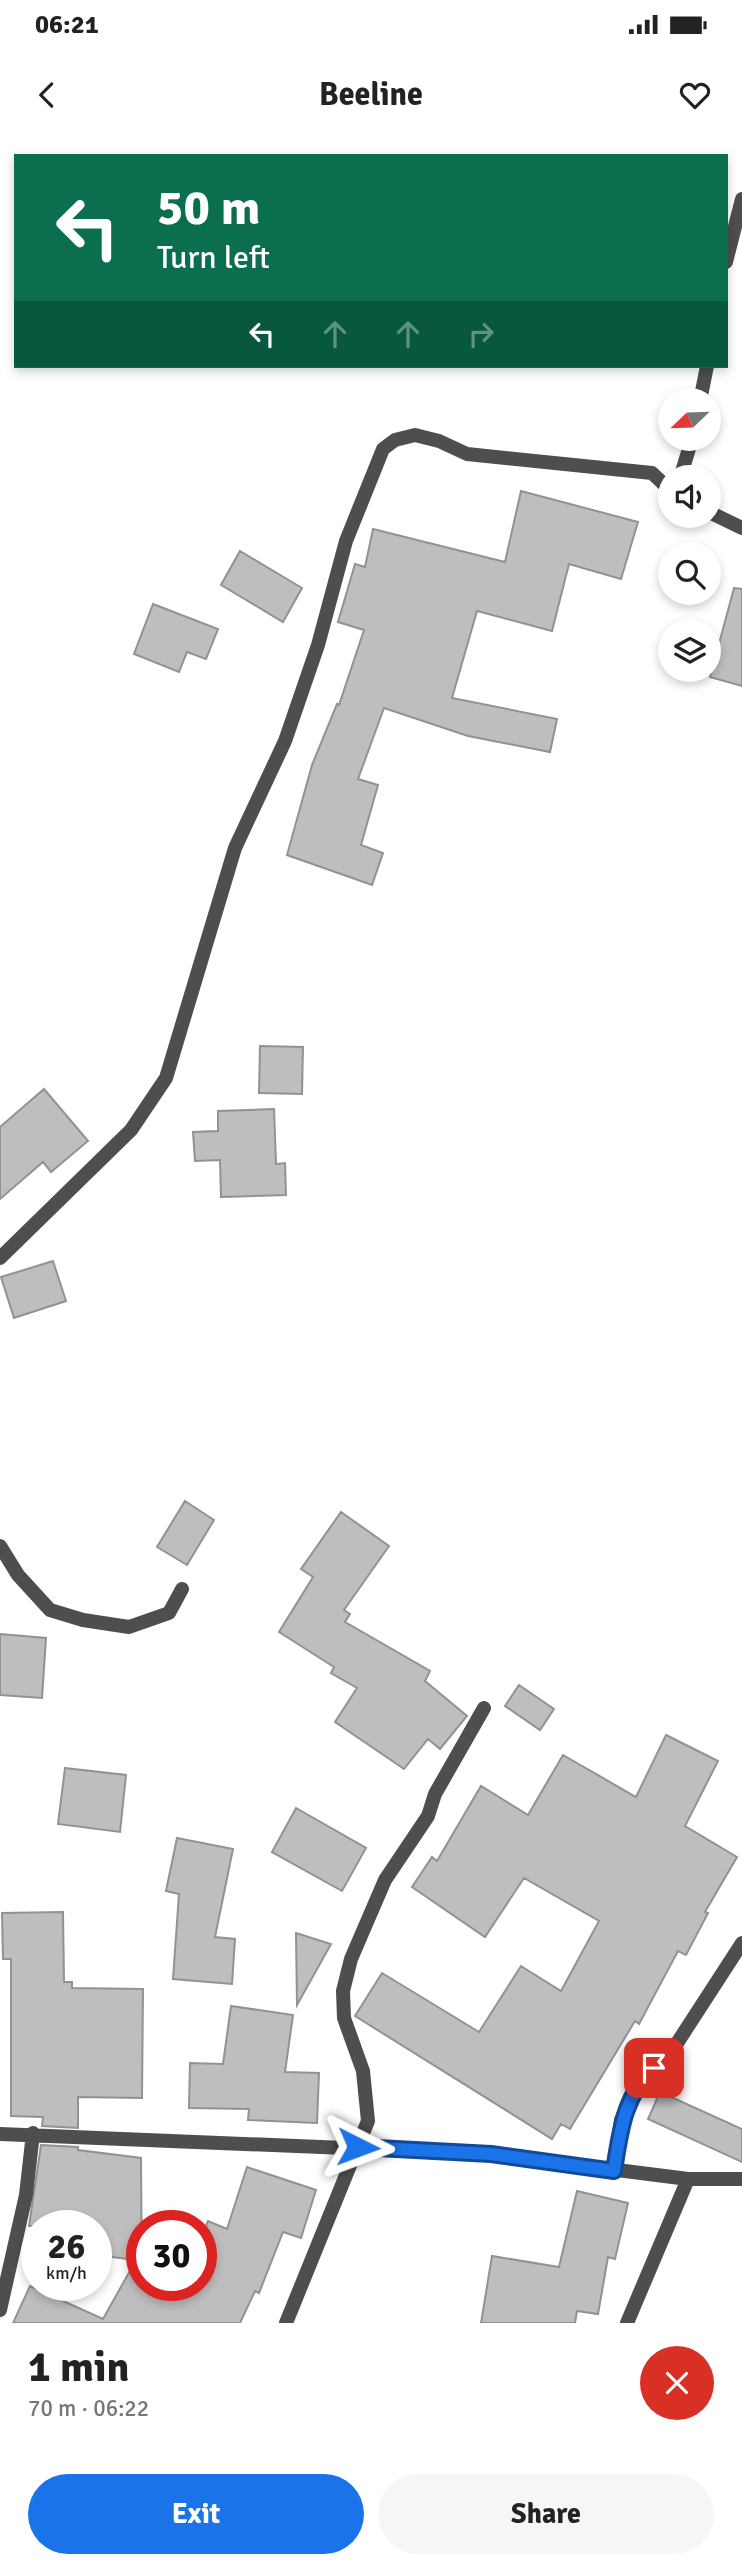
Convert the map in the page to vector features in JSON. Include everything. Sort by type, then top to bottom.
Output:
[{"type":"street","points":[[728,254],[742,199]]},
{"type":"street","points":[[703,388],[707,368]]},
{"type":"street","points":[[0,1258],[131,1130],[166,1078],[235,848],[285,741],[318,645],[346,541],[383,449],[395,440],[415,435],[439,441],[467,454],[652,473],[658,479]]},
{"type":"street","points":[[721,518],[742,528]]},
{"type":"street","points":[[0,1546],[18,1575],[50,1611],[83,1620],[129,1627],[169,1613],[182,1590]]},
{"type":"street","points":[[286,2323],[368,2121],[363,2071],[344,2018],[343,1991],[351,1959],[385,1880],[428,1816],[435,1794],[484,1708]]},
{"type":"street","points":[[614,2171],[621,2120],[639,2082],[670,2054],[742,1943]]},
{"type":"street","points":[[0,2310],[26,2195],[33,2133]]},
{"type":"street","points":[[0,2134],[33,2133],[491,2154],[688,2179],[742,2179]]},
{"type":"street","points":[[627,2323],[688,2179]]},
{"type":"building","points":[[521,491],[638,522],[621,579],[569,564],[552,631],[477,611],[452,698],[557,719],[550,752],[468,736],[384,708],[358,779],[378,785],[361,845],[383,853],[372,885],[287,855],[312,765],[337,704],[339,705],[364,630],[338,622],[355,564],[365,567],[373,529],[505,562]]},
{"type":"building","points":[[240,551],[302,588],[283,622],[221,585]]},
{"type":"building","points":[[734,588],[742,589],[742,686],[721,680],[721,636]]},
{"type":"building","points":[[153,604],[218,629],[206,659],[187,652],[179,672],[134,654]]},
{"type":"building","points":[[260,1046],[303,1047],[302,1094],[259,1093]]},
{"type":"building","points":[[44,1089],[88,1141],[51,1172],[43,1162],[0,1199],[0,1127]]},
{"type":"building","points":[[274,1109],[276,1164],[285,1163],[286,1195],[221,1197],[220,1160],[195,1161],[193,1132],[218,1131],[218,1111]]},
{"type":"building","points":[[53,1261],[66,1301],[14,1318],[1,1277]]},
{"type":"building","points":[[185,1501],[214,1520],[187,1565],[157,1547]]},
{"type":"building","points":[[341,1512],[389,1546],[344,1610],[350,1614],[345,1622],[430,1671],[425,1681],[467,1716],[440,1749],[428,1739],[404,1769],[335,1722],[357,1688],[331,1673],[334,1667],[279,1632],[313,1577],[301,1569]]},
{"type":"building","points":[[0,1634],[46,1638],[42,1698],[0,1695]]},
{"type":"building","points":[[519,1685],[554,1709],[540,1730],[505,1706]]},
{"type":"building","points":[[666,1735],[718,1761],[685,1826],[737,1857],[705,1912],[708,1913],[686,1955],[678,1951],[639,2024],[635,2021],[570,2129],[561,2124],[552,2139],[355,2016],[382,1973],[479,2032],[521,1966],[561,1991],[599,1921],[524,1878],[485,1937],[412,1887],[432,1857],[437,1861],[481,1786],[528,1815],[563,1755],[636,1797]]},
{"type":"building","points":[[65,1768],[126,1775],[120,1832],[58,1824]]},
{"type":"building","points":[[296,1808],[366,1848],[342,1891],[272,1852]]},
{"type":"building","points":[[177,1838],[233,1849],[215,1937],[235,1939],[232,1984],[173,1979],[179,1894],[166,1891]]},
{"type":"building","points":[[63,1912],[64,1982],[72,1982],[72,1988],[143,1989],[142,2098],[78,2097],[78,2128],[42,2126],[43,2117],[11,2116],[11,1959],[3,1959],[2,1913]]},
{"type":"building","points":[[296,1933],[331,1944],[297,2005]]},
{"type":"building","points":[[231,2006],[293,2015],[285,2072],[319,2073],[317,2123],[248,2120],[249,2109],[189,2108],[190,2063],[223,2064]]},
{"type":"building","points":[[660,2092],[742,2129],[742,2162],[648,2119]]},
{"type":"building","points":[[41,2145],[78,2147],[78,2150],[141,2158],[141,2210],[126,2210],[126,2259],[112,2257],[112,2210],[31,2210]]},
{"type":"building","points":[[247,2167],[316,2190],[301,2238],[283,2232],[259,2293],[255,2291],[240,2323],[13,2323],[23,2301],[63,2301],[103,2319],[126,2278],[126,2301],[217,2301],[217,2225],[227,2229]]},
{"type":"building","points":[[577,2191],[628,2203],[615,2259],[608,2257],[598,2314],[577,2311],[575,2323],[481,2323],[492,2256],[559,2267]]},
{"type":"route","points":[[358,2147],[491,2154],[614,2171],[621,2120],[639,2082],[654,2068]]}]
